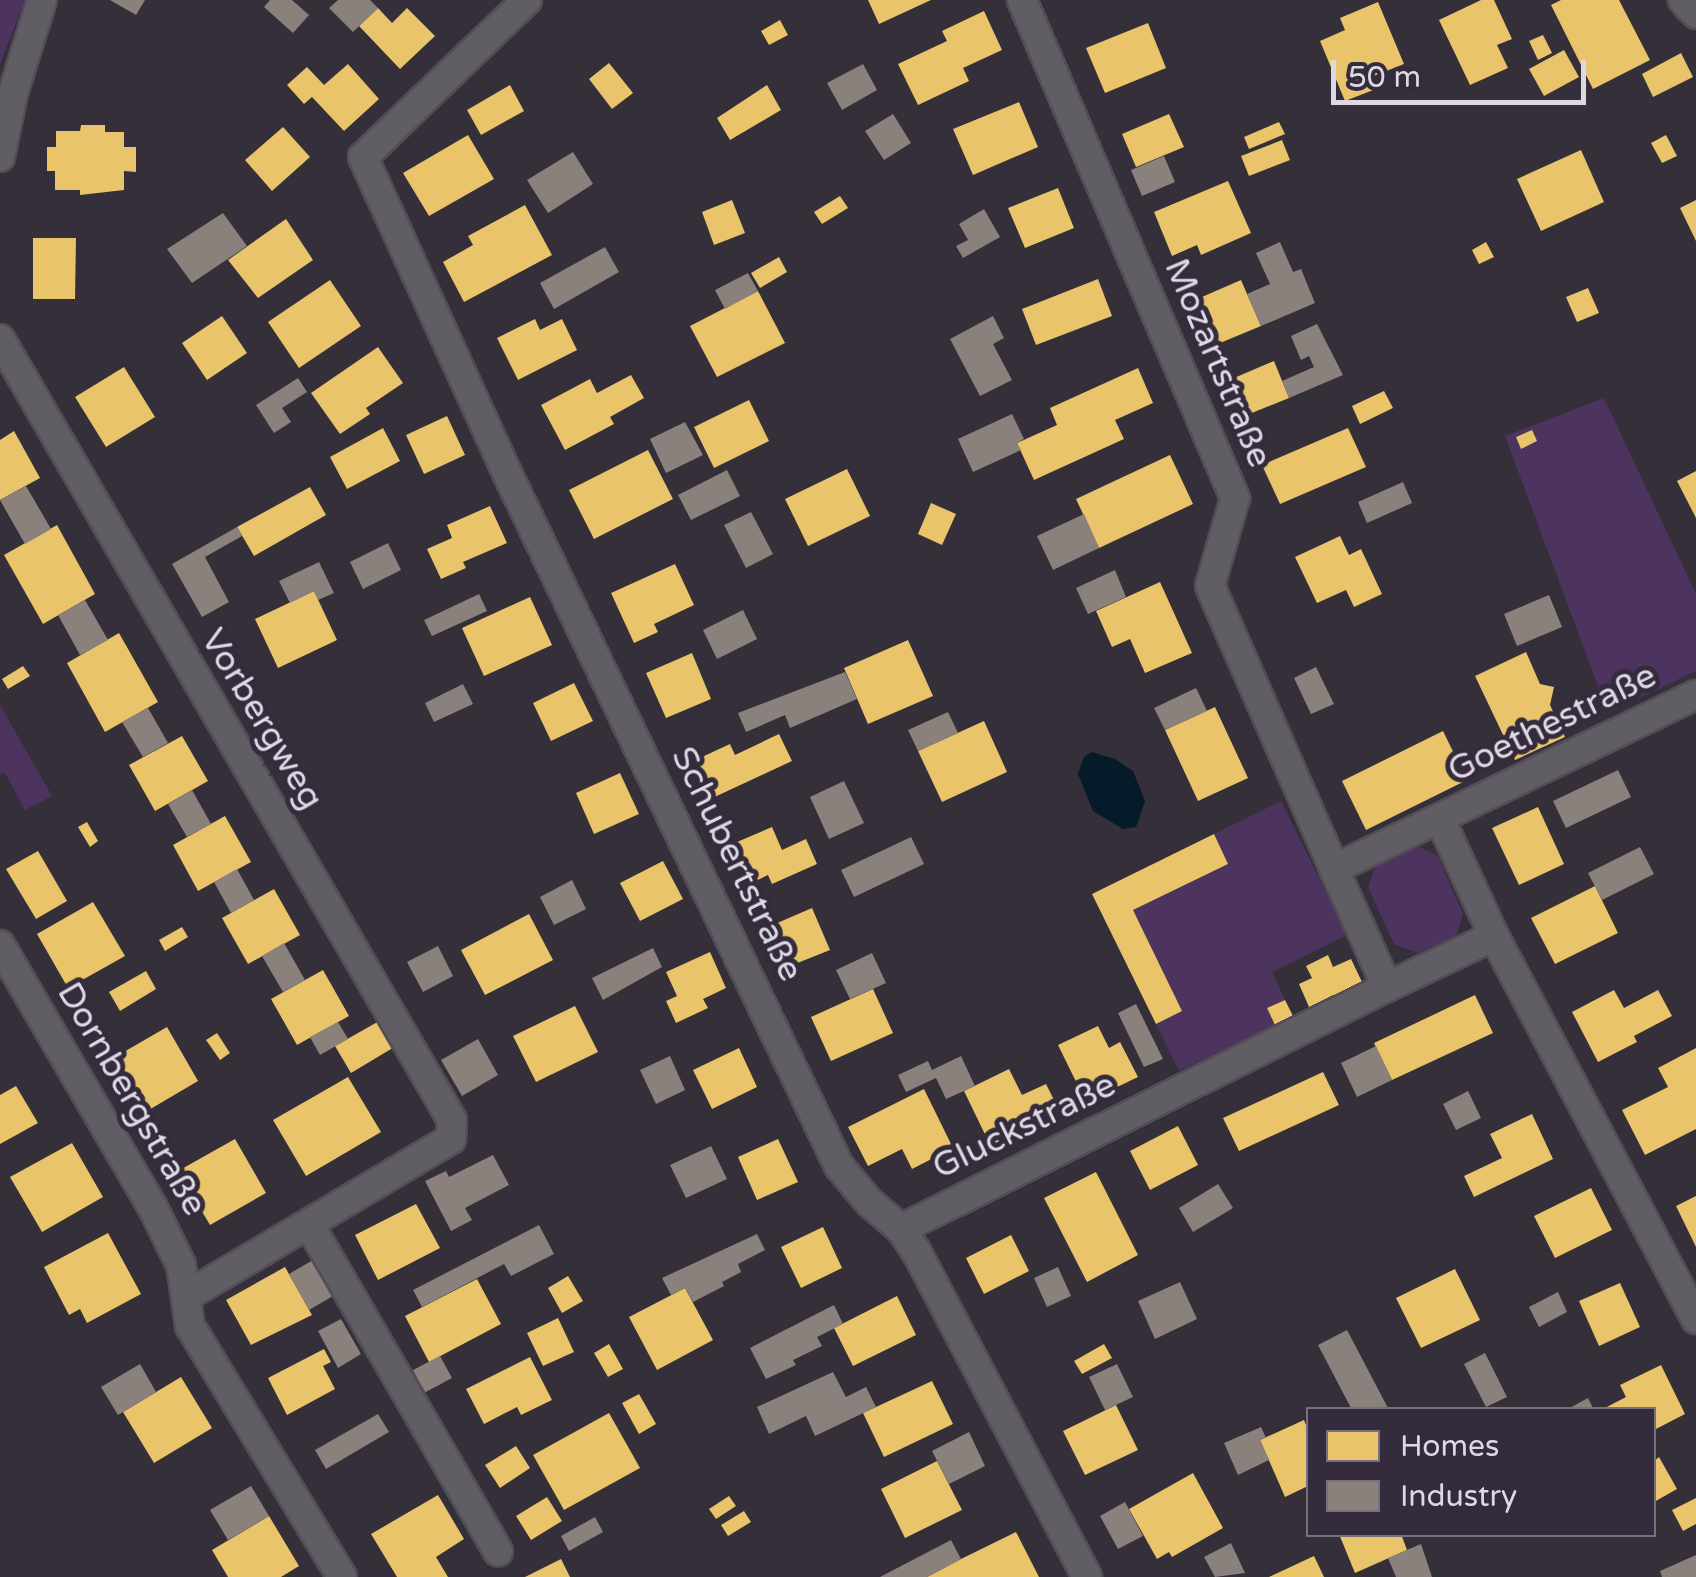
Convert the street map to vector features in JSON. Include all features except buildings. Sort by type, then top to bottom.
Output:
[{"type":"street","points":[[0,157],[12,93],[42,0]]},
{"type":"street","name":"Schubertstraße","points":[[527,0],[363,157],[521,504],[840,1166],[870,1202],[901,1228],[1087,1577]]},
{"type":"street","name":"Mozartstraße","points":[[1022,0],[1235,498],[1210,586],[1387,987]]},
{"type":"street","name":"Vorbergweg","points":[[0,339],[452,1120],[451,1139],[309,1224]]},
{"type":"street","name":"Goethestraße","points":[[1334,869],[1696,695]]},
{"type":"street","points":[[1440,819],[1494,936],[1696,1319]]},
{"type":"street","name":"Gluckstraße","points":[[901,1228],[1494,936]]},
{"type":"street","name":"Dornbergstraße","points":[[0,945],[127,1158],[181,1265],[190,1326],[342,1577]]},
{"type":"street","points":[[188,1295],[309,1224],[498,1552]]},
{"type":"shaded area","points":[[0,0],[25,0],[0,64]]},
{"type":"shaded area","points":[[1604,398],[1696,594],[1696,671],[1608,713],[1505,436]]},
{"type":"shaded area","points":[[0,705],[52,796],[25,810],[5,773],[0,774]]},
{"type":"shaded area","points":[[1281,801],[1347,935],[1272,972],[1285,1000],[1267,1008],[1275,1025],[1179,1071],[1156,1024],[1182,1011],[1133,910],[1228,864],[1214,834]]},
{"type":"shaded area","points":[[1415,845],[1438,856],[1463,914],[1456,936],[1418,953],[1394,944],[1368,887],[1377,861]]},
{"type":"water","points":[[1092,752],[1115,759],[1133,771],[1145,801],[1136,827],[1123,829],[1093,811],[1078,774],[1084,757]]}]
